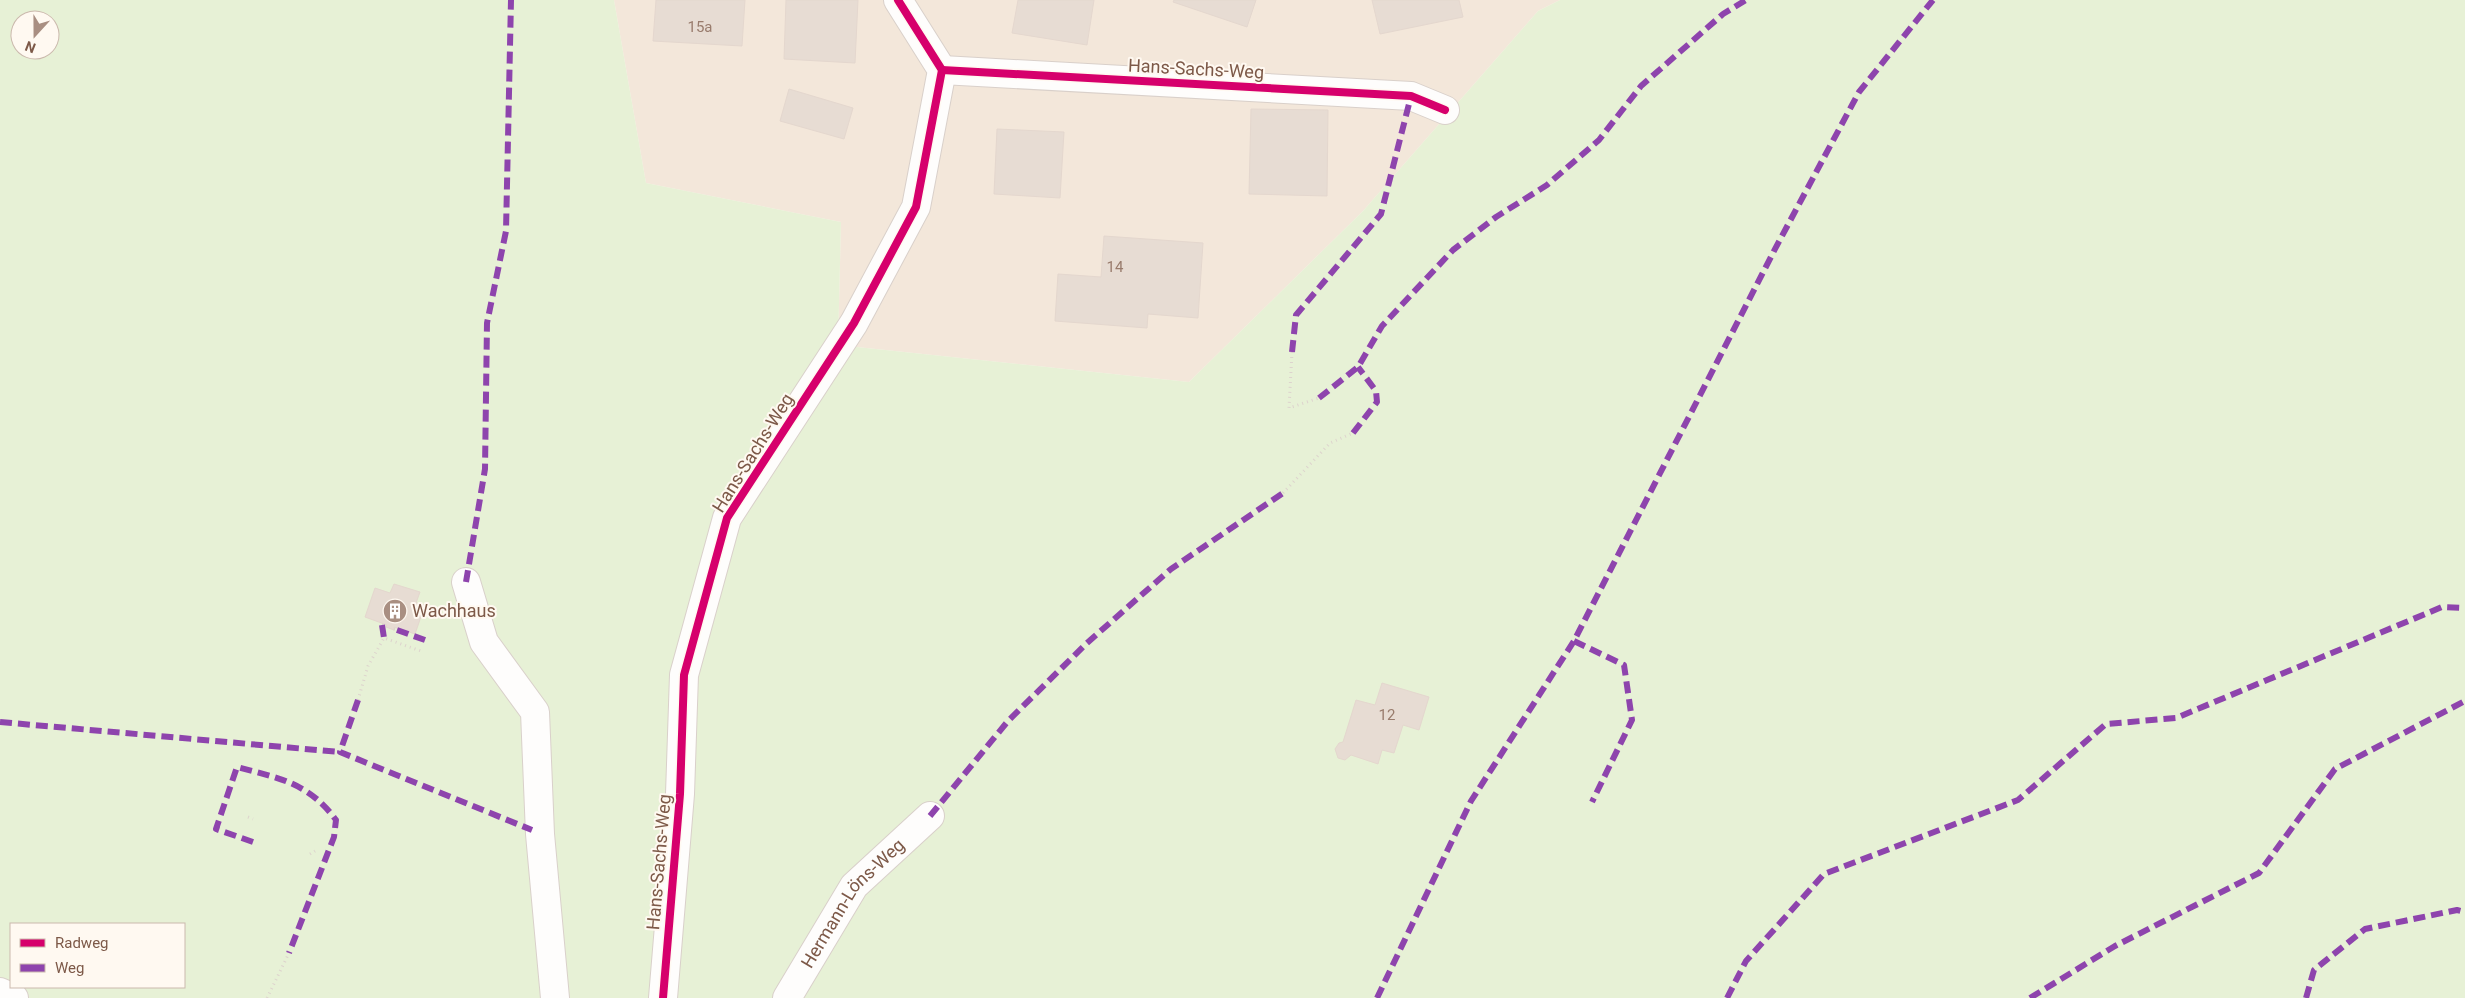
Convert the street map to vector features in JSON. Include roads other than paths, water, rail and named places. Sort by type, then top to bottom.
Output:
[{"type":"street","points":[[898,0],[942,70]]},
{"type":"street","name":"Hans-Sachs-Weg","points":[[663,998],[680,794],[684,675],[726,518],[854,323],[916,207],[942,70],[1411,96],[1444,110]]},
{"type":"street","points":[[466,582],[484,642],[535,712],[540,834],[555,998]]},
{"type":"street","name":"Hermann-Löns-Weg","points":[[787,998],[854,886],[930,816]]},
{"type":"street","points":[[0,992],[14,998]]},
{"type":"place","name":"Wachhaus","points":[[395,611]]}]
